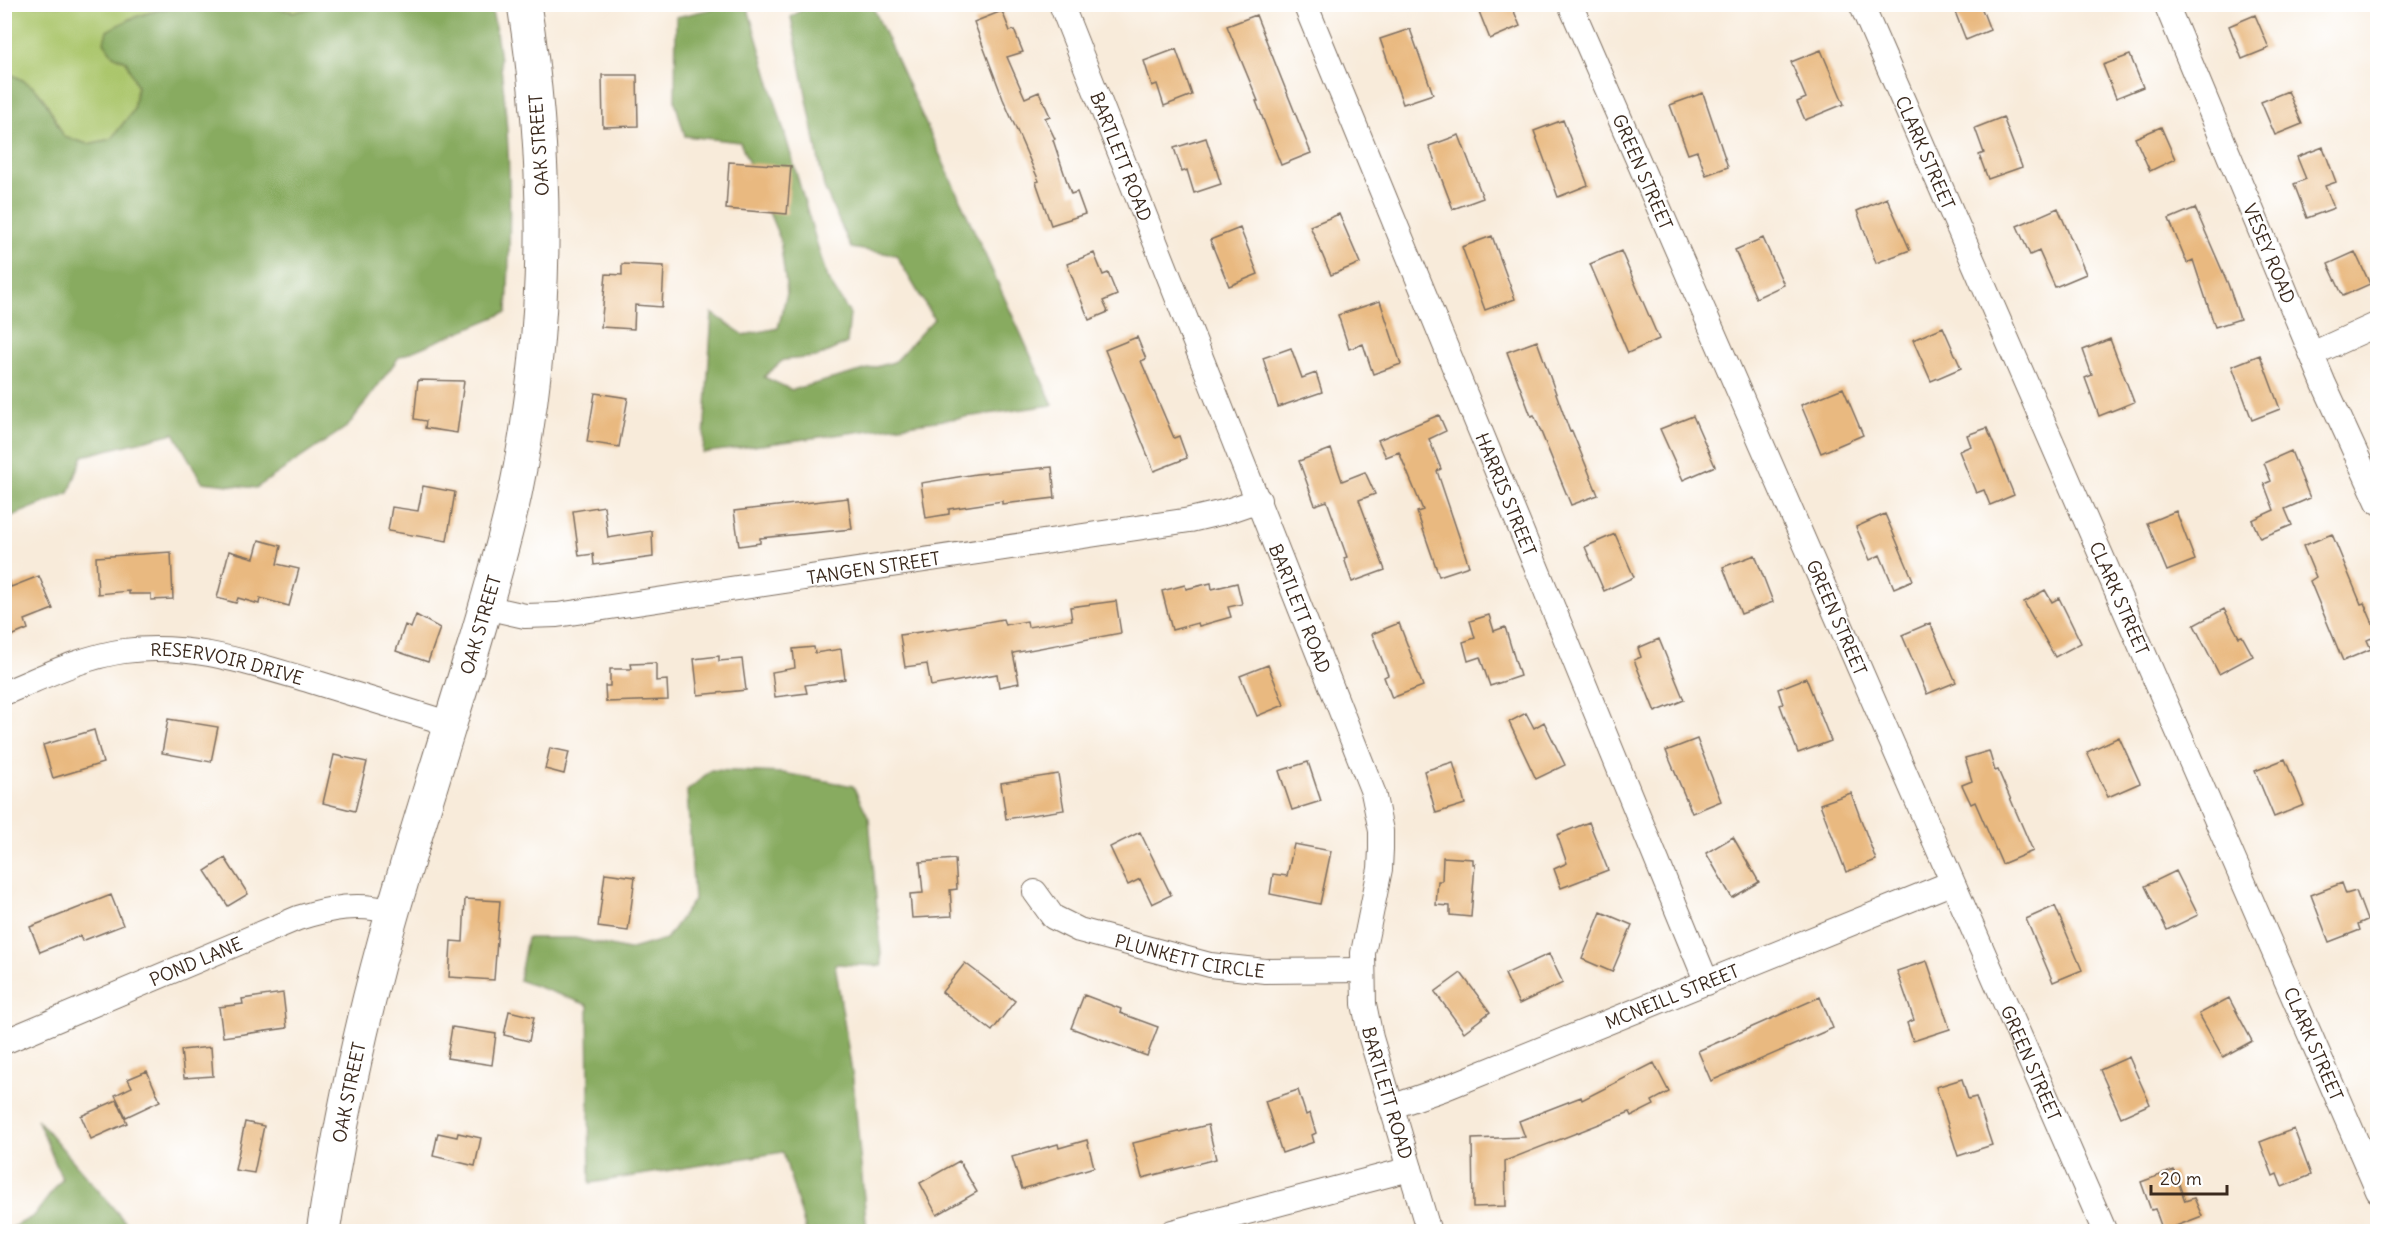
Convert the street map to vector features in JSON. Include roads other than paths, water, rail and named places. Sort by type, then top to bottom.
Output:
[{"type":"street","name":"OAK STREET","points":[[323,1232],[346,1099],[393,912],[451,724],[515,493],[533,381],[540,297],[543,211],[542,161],[535,74],[524,4]]},
{"type":"street","name":"BARTLETT ROAD","points":[[1061,4],[1366,771],[1380,831],[1380,869],[1365,938],[1362,987],[1367,1021],[1429,1232]]},
{"type":"street","name":"HARRIS STREET","points":[[1305,4],[1707,983]]},
{"type":"street","name":"GREEN STREET","points":[[1570,4],[2105,1232]]},
{"type":"street","name":"CLARK STREET","points":[[1861,4],[2378,1191]]},
{"type":"street","name":"VESEY ROAD","points":[[2166,4],[2312,354],[2378,502]]},
{"type":"street","points":[[2312,354],[2378,324]]},
{"type":"street","name":"TANGEN STREET","points":[[485,607],[525,616],[557,615],[1190,520],[1224,512],[1258,500]]},
{"type":"street","name":"RESERVOIR DRIVE","points":[[4,693],[66,667],[102,656],[144,649],[184,649],[237,659],[451,724]]},
{"type":"street","name":"MCNEILL STREET","points":[[1391,1107],[1443,1089],[1951,883]]},
{"type":"street","name":"PLUNKETT CIRCLE","points":[[1035,892],[1053,917],[1079,930],[1210,964],[1265,970],[1362,970]]},
{"type":"street","name":"POND LANE","points":[[4,1041],[298,918],[334,908],[366,906],[393,912]]},
{"type":"street","points":[[1172,1232],[1410,1169]]}]
